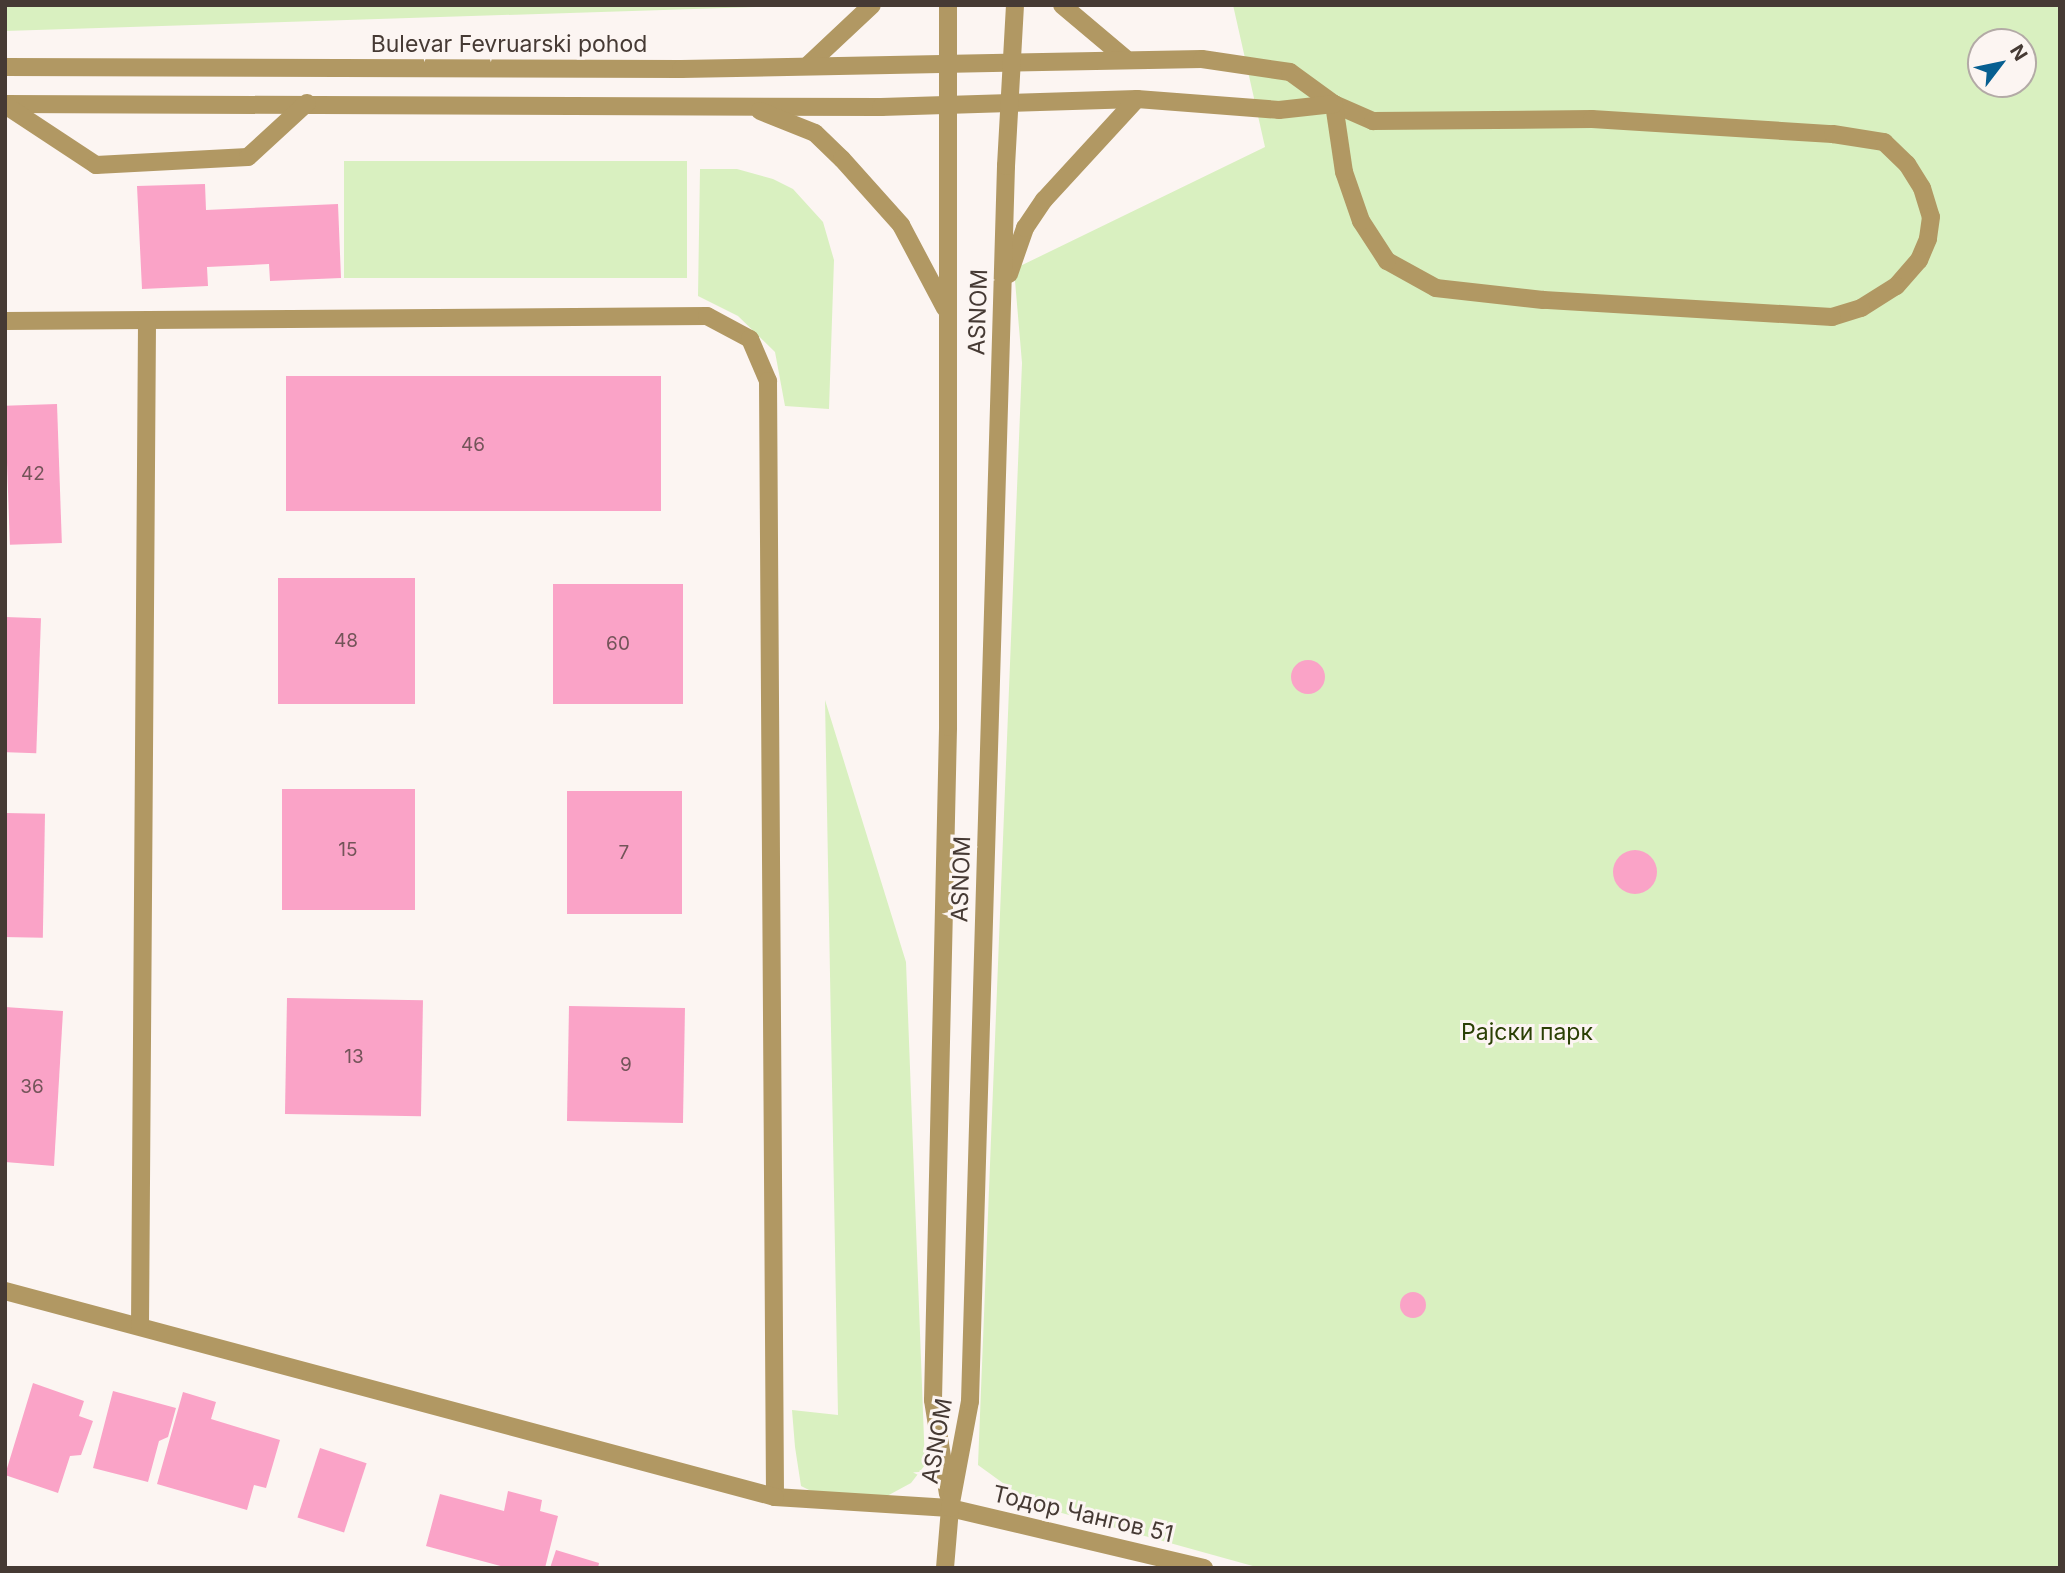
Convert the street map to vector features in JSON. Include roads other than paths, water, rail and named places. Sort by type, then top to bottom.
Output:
[{"type":"street","points":[[807,66],[872,5]]},
{"type":"street","name":"ASNOM","points":[[948,5],[948,727],[933,1400],[950,1508]]},
{"type":"street","name":"ASNOM","points":[[950,1508],[970,1401],[1009,103],[1015,5]]},
{"type":"street","points":[[1062,5],[1125,58]]},
{"type":"street","name":"Bulevar Fevruarski pohod","points":[[5,67],[807,66],[1125,58],[1202,59],[1290,72],[1334,104],[1373,121],[1592,119],[1833,134],[1884,142],[1907,164],[1922,188],[1931,217],[1928,239],[1919,260],[1896,286],[1861,309],[1832,317],[1542,300],[1436,288],[1387,261],[1361,221],[1344,172],[1334,104]]},
{"type":"street","points":[[1003,291],[1025,228],[1044,200],[1138,99]]},
{"type":"street","points":[[5,104],[948,105],[1138,99],[1279,110],[1334,104]]},
{"type":"street","points":[[5,104],[96,165],[248,157],[307,103]]},
{"type":"street","points":[[729,105],[770,113],[815,133],[833,150],[901,225],[946,310]]},
{"type":"street","points":[[5,321],[707,316],[750,339],[768,380],[775,1497]]},
{"type":"street","points":[[140,1326],[147,321]]},
{"type":"street","name":"Тодор Чангов 51","points":[[5,1291],[775,1497],[950,1508],[1204,1568]]},
{"type":"street","points":[[945,1568],[950,1508]]},
{"type":"park label","name":"Рајски парк","points":[[1527,1032]]}]
